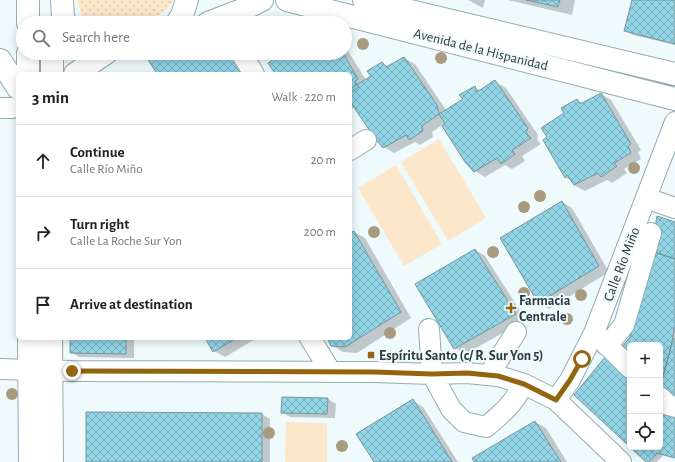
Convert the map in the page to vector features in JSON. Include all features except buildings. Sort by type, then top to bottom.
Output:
[{"type":"main road","points":[[28,0],[28,16]]},
{"type":"main road","points":[[50,0],[51,16]]},
{"type":"main road","points":[[62,0],[63,16]]},
{"type":"main road","points":[[181,16],[186,0]]},
{"type":"main road","points":[[228,16],[262,0]]},
{"type":"main road","name":"Avenida de la Hispanidad","points":[[287,0],[350,16]]},
{"type":"main road","name":"Avenida de la Hispanidad","points":[[364,0],[675,74]]},
{"type":"main road","name":"Avenida de la Hispanidad","points":[[352,16],[675,98]]},
{"type":"main road","points":[[0,60],[10,101]]},
{"type":"main road","points":[[28,60],[28,72]]},
{"type":"main road","points":[[52,60],[52,72]]},
{"type":"main road","points":[[79,72],[95,60]]},
{"type":"main road","points":[[29,340],[30,462]]},
{"type":"main road","points":[[51,340],[52,462]]},
{"type":"street","points":[[245,60],[253,72]]},
{"type":"street","name":"Calle Río Miño","points":[[556,400],[601,339],[646,198],[675,122]]},
{"type":"street","points":[[646,198],[675,208]]},
{"type":"street","points":[[627,365],[601,339],[624,326],[651,233]]},
{"type":"street","points":[[429,329],[432,374],[451,409],[464,422],[486,427],[515,400],[524,384]]},
{"type":"street","points":[[490,375],[516,332]]},
{"type":"street","points":[[311,340],[331,372]]},
{"type":"street","points":[[0,369],[72,371],[467,373],[498,376],[524,384],[556,400],[621,462]]},
{"type":"street","points":[[663,400],[668,405],[675,407]]},
{"type":"shaded area","points":[[77,0],[173,0],[167,9],[156,16],[82,16]]},
{"type":"shaded area","points":[[439,139],[486,218],[448,241],[401,162]]},
{"type":"shaded area","points":[[396,165],[442,244],[404,266],[358,188]]},
{"type":"shaded area","points":[[286,422],[327,423],[327,462],[285,462]]},
{"type":"place","name":"Farmacia Centrale","points":[[511,308]]},
{"type":"place","name":"Espíritu Santo (c/ R. Sur Yon 5)","points":[[371,355]]},
{"type":"route","points":[[72,371],[467,373],[498,376],[524,384],[556,400],[582,359]]}]
